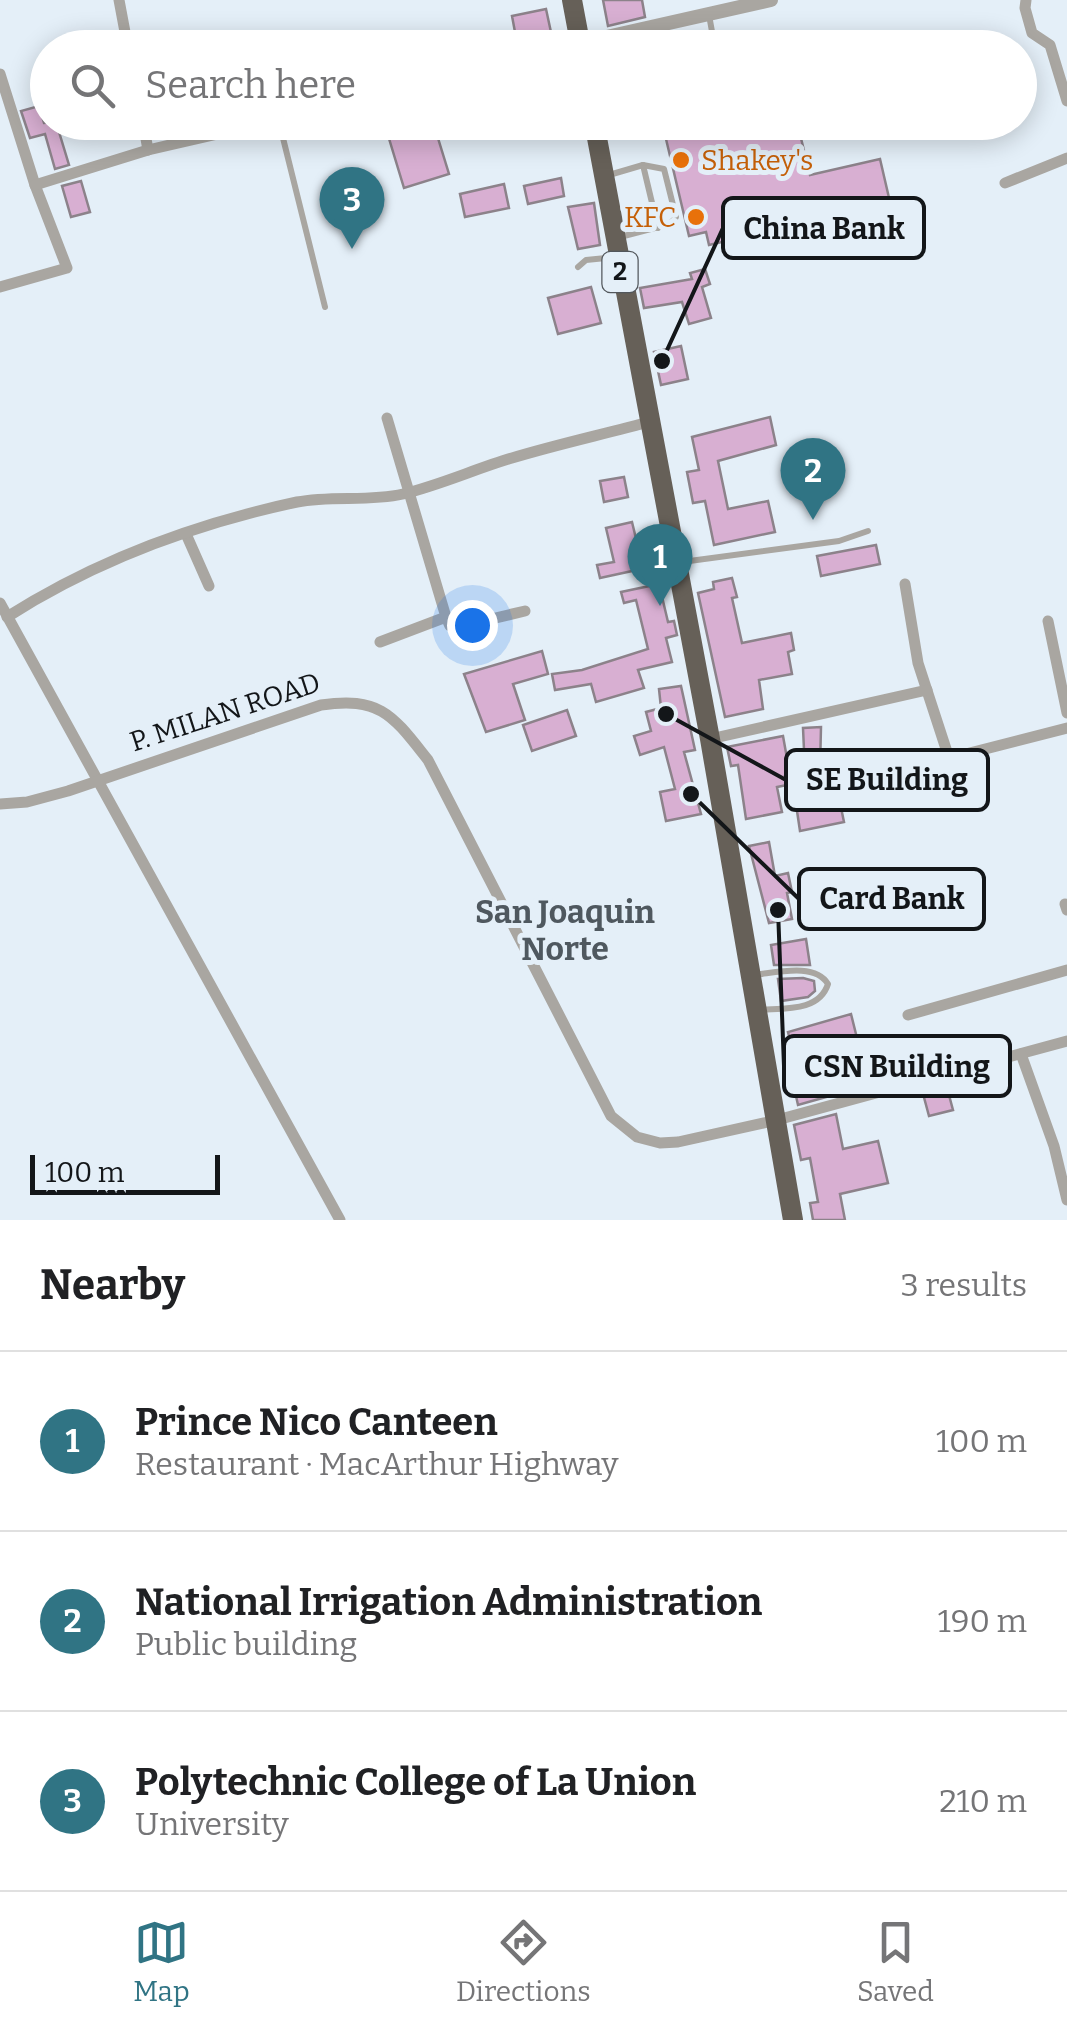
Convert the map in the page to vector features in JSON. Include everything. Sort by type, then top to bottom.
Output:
[{"type":"highway","points":[[572,0],[578,30]]},
{"type":"highway","name":"2","points":[[597,140],[710,739],[792,1220]]},
{"type":"street","points":[[119,0],[125,30]]},
{"type":"street","points":[[643,30],[771,0]]},
{"type":"street","points":[[1026,0],[1024,8],[1031,30]]},
{"type":"street","points":[[1037,37],[1050,45],[1067,102]]},
{"type":"street","points":[[0,74],[35,185],[67,268],[0,287]]},
{"type":"street","points":[[146,140],[148,150]]},
{"type":"street","points":[[35,185],[191,140]]},
{"type":"street","points":[[1005,184],[1067,158]]},
{"type":"street","points":[[387,418],[450,626],[525,611]]},
{"type":"street","points":[[7,617],[38,597],[131,552],[186,534],[298,502],[376,499],[407,493],[512,458],[652,421]]},
{"type":"street","points":[[186,534],[209,586]]},
{"type":"street","points":[[905,584],[918,663],[945,752],[950,756],[1067,728]]},
{"type":"street","points":[[0,603],[340,1220]]},
{"type":"street","points":[[380,642],[446,616]]},
{"type":"street","points":[[1048,622],[1067,713]]},
{"type":"street","points":[[710,739],[927,690]]},
{"type":"street","name":"P. MILAN ROAD","points":[[0,804],[27,802],[321,705],[350,700],[393,716],[428,760],[611,1116],[637,1137],[660,1143],[777,1120],[1067,1041]]},
{"type":"street","points":[[908,1015],[1067,970]]},
{"type":"street","points":[[1021,1054],[1054,1146],[1067,1200]]},
{"type":"lane","points":[[709,14],[712,30]]},
{"type":"lane","points":[[283,140],[325,307]]},
{"type":"lane","points":[[578,267],[670,224],[676,216],[664,168],[643,165],[603,176]]},
{"type":"lane","points":[[643,165],[658,228]]},
{"type":"lane","points":[[678,564],[838,541],[868,531]]},
{"type":"lane","points":[[752,975],[804,970],[826,978],[828,984],[817,1003],[758,1010]]},
{"type":"building","points":[[603,0],[642,0],[645,17],[608,26]]},
{"type":"building","points":[[546,9],[551,30],[515,30],[512,16]]},
{"type":"building","points":[[30,108],[30,138],[21,111]]},
{"type":"building","points":[[47,140],[61,140],[69,165],[55,169]]},
{"type":"building","points":[[389,140],[439,140],[449,174],[404,188]]},
{"type":"building","points":[[666,140],[801,140],[810,175],[880,159],[896,228],[775,256],[769,231],[709,245],[706,232],[689,236]]},
{"type":"building","points":[[561,178],[564,196],[528,204],[524,186]]},
{"type":"building","points":[[81,181],[90,212],[71,217],[62,186]]},
{"type":"building","points":[[504,184],[509,208],[465,217],[460,194]]},
{"type":"building","points":[[594,203],[600,245],[578,249],[568,207]]},
{"type":"building","points":[[705,269],[710,284],[702,287],[711,318],[689,324],[682,302],[644,308],[640,288],[692,279],[690,273]]},
{"type":"building","points":[[591,287],[601,323],[558,334],[548,298]]},
{"type":"building","points":[[681,346],[688,379],[661,385],[654,352]]},
{"type":"building","points":[[770,417],[776,445],[718,461],[728,509],[768,501],[775,532],[714,545],[705,501],[693,503],[687,472],[699,470],[692,437]]},
{"type":"building","points":[[624,477],[628,497],[604,502],[600,481]]},
{"type":"building","points":[[632,522],[639,551],[656,547],[658,556],[652,558],[655,566],[600,578],[597,565],[614,562],[606,528]]},
{"type":"building","points":[[876,545],[880,564],[821,576],[817,556]]},
{"type":"building","points":[[732,578],[737,597],[732,598],[742,643],[791,633],[794,650],[788,652],[792,674],[759,680],[763,709],[725,717],[698,593],[714,589],[713,582]]},
{"type":"building","points":[[659,584],[668,622],[674,621],[677,635],[666,638],[672,662],[638,670],[644,688],[596,702],[591,684],[555,690],[552,674],[582,670],[648,649],[636,600],[624,603],[621,592]]},
{"type":"building","points":[[542,651],[548,674],[513,684],[525,720],[486,732],[464,674]]},
{"type":"building","points":[[681,686],[695,750],[684,752],[701,814],[666,821],[660,792],[675,789],[664,747],[640,755],[634,736],[651,731],[646,712],[661,708],[659,689]]},
{"type":"building","points":[[567,710],[576,736],[532,751],[523,725]]},
{"type":"building","points":[[821,727],[820,769],[805,772],[803,728]]},
{"type":"building","points":[[783,736],[790,775],[785,776],[787,785],[777,787],[782,812],[746,819],[738,765],[731,766],[727,747]]},
{"type":"building","points":[[839,798],[844,822],[800,831],[797,811],[806,810],[806,804]]},
{"type":"building","points":[[769,842],[775,876],[788,873],[792,919],[769,923],[749,846]]},
{"type":"building","points":[[806,939],[810,965],[774,965],[771,945]]},
{"type":"building","points":[[778,979],[814,981],[815,991],[808,997],[781,1001]]},
{"type":"building","points":[[851,1014],[857,1038],[794,1055],[788,1032]]},
{"type":"building","points":[[858,1063],[862,1080],[825,1088],[826,1097],[798,1105],[792,1078]]},
{"type":"building","points":[[946,1084],[953,1110],[929,1116],[922,1090]]},
{"type":"building","points":[[836,1114],[843,1149],[878,1141],[888,1183],[840,1194],[845,1220],[813,1220],[810,1203],[818,1202],[810,1158],[801,1160],[794,1125]]},
{"type":"place","name":"Shakey's","points":[[681,160]]},
{"type":"place","name":"KFC","points":[[696,217]]},
{"type":"place","name":"Polytechnic College of La Union","points":[[352,249]]},
{"type":"place","name":"China Bank","points":[[662,361]]},
{"type":"place","name":"National Irrigation Administration","points":[[813,520]]},
{"type":"place","name":"Prince Nico Canteen","points":[[660,606]]},
{"type":"place","name":"SE Building","points":[[666,714]]},
{"type":"place","name":"Card Bank","points":[[691,794]]},
{"type":"place","name":"CSN Building","points":[[778,910]]},
{"type":"district","name":"San Joaquin Norte","points":[[565,930]]}]
